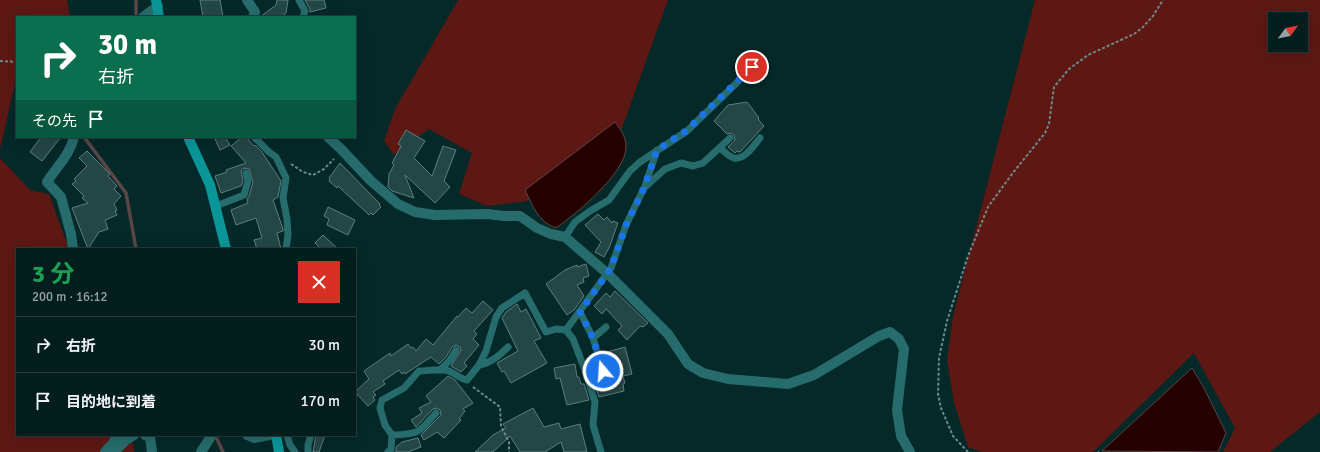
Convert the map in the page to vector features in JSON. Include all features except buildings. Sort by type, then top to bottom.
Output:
[{"type":"main road","points":[[157,3],[159,16]]},
{"type":"main road","points":[[188,138],[210,185],[226,248]]},
{"type":"main road","points":[[276,436],[279,452]]},
{"type":"street","points":[[247,0],[254,12],[253,16]]},
{"type":"street","points":[[144,16],[157,3]]},
{"type":"street","points":[[73,248],[71,234],[61,197],[47,182],[63,161],[72,145],[74,138]]},
{"type":"street","points":[[329,138],[371,181],[398,204],[414,212],[435,215],[487,214],[520,216],[536,228],[551,234],[565,236],[608,274],[668,334],[688,364],[703,373],[728,379],[788,384],[814,375],[878,336],[890,332],[900,339],[904,349],[897,410],[901,436],[910,452]]},
{"type":"street","points":[[105,452],[117,436]]},
{"type":"street","points":[[114,452],[132,436]]},
{"type":"street","points":[[148,436],[150,437],[152,452]]},
{"type":"street","points":[[201,452],[211,436]]},
{"type":"street","points":[[249,436],[254,438],[263,436]]},
{"type":"lane","points":[[299,0],[305,11],[303,16]]},
{"type":"lane","points":[[565,236],[575,222],[608,200],[630,171],[640,162],[687,130],[752,67]]},
{"type":"lane","points":[[255,138],[276,157],[286,178],[283,198],[288,234],[286,248]]},
{"type":"lane","points":[[644,188],[665,169],[681,164],[693,166],[703,163],[730,138]]},
{"type":"lane","points":[[720,148],[734,158],[740,157],[746,154],[760,138]]},
{"type":"lane","points":[[566,330],[608,274],[626,225],[644,188],[657,150]]},
{"type":"lane","points":[[216,206],[244,195],[248,181],[246,173]]},
{"type":"lane","points":[[388,452],[391,450],[392,435],[385,425],[380,408],[382,400],[404,388],[419,372],[440,370],[449,371],[461,379],[467,380],[479,365],[486,351],[496,317],[502,308],[525,293],[546,332],[556,329],[566,330],[573,339],[595,402],[593,425],[601,452]]},
{"type":"lane","points":[[580,312],[593,338],[603,371]]},
{"type":"lane","points":[[593,338],[606,327]]},
{"type":"lane","points":[[479,365],[487,364],[508,347]]},
{"type":"lane","points":[[440,370],[450,360],[456,350]]},
{"type":"lane","points":[[392,435],[411,434],[420,431],[436,413]]},
{"type":"lane","points":[[287,436],[290,445],[295,452]]},
{"type":"lane","points":[[308,452],[311,436]]},
{"type":"path","points":[[968,452],[953,436],[941,408],[938,394],[939,358],[947,321],[963,270],[988,207],[1045,133],[1049,124],[1054,87],[1065,73],[1088,55],[1134,34],[1153,16],[1163,0]]},
{"type":"path","points":[[0,61],[16,62]]},
{"type":"path","points":[[276,157],[303,172],[313,174],[324,169],[337,156],[341,149]]},
{"type":"path","points":[[461,379],[500,407],[501,426],[509,442],[509,452]]},
{"type":"shaded area","points":[[0,0],[67,0],[70,16],[16,16],[16,79],[0,149]]},
{"type":"shaded area","points":[[458,0],[668,0],[622,128],[527,201],[487,206],[459,194],[472,153],[429,129],[394,155],[384,141],[395,109]]},
{"type":"shaded area","points":[[1035,0],[1320,0],[1320,412],[1270,452],[1223,452],[1235,428],[1194,353],[1093,452],[982,452],[968,447],[954,403],[947,360],[953,316]]},
{"type":"shaded area","points":[[615,122],[626,143],[624,157],[618,169],[587,203],[556,228],[545,222],[540,218],[525,190]]},
{"type":"shaded area","points":[[0,158],[30,190],[49,194],[69,248],[16,248],[16,436],[132,436],[134,452],[0,452]]},
{"type":"shaded area","points":[[1192,368],[1204,388],[1226,433],[1218,452],[1102,451]]},
{"type":"waterway","points":[[136,0],[136,14]]},
{"type":"waterway","points":[[85,138],[126,193],[136,248]]},
{"type":"waterway","points":[[217,439],[223,452]]},
{"type":"route","points":[[603,371],[593,338],[580,312],[611,268],[626,225],[644,188],[657,150],[687,130],[752,67]]}]
